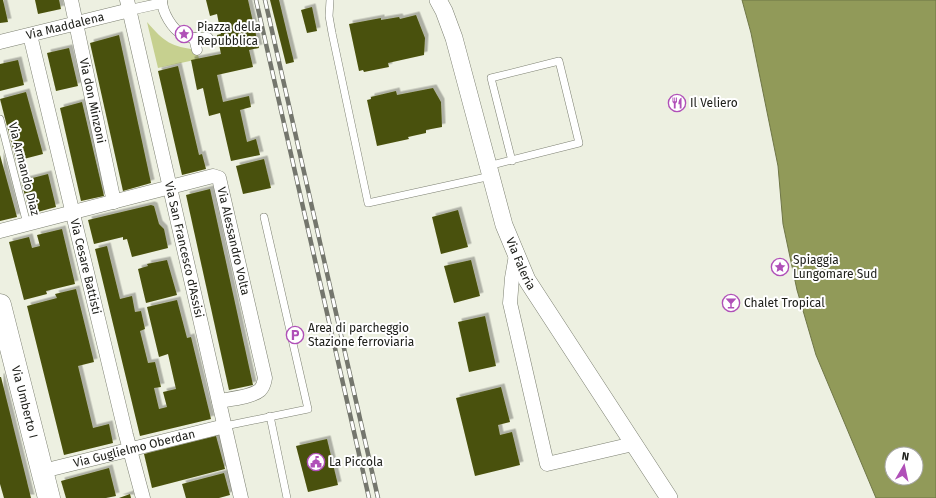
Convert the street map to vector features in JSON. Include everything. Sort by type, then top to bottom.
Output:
[{"type":"main road","name":"Via Umberto I","points":[[0,305],[50,498]]},
{"type":"street","name":"Via don Minzoni","points":[[71,0],[114,202]]},
{"type":"street","name":"Via Faleria","points":[[438,0],[444,11],[454,38],[504,225],[527,280],[669,498]]},
{"type":"street","points":[[128,5],[162,1],[164,12],[175,28],[183,35],[194,38],[208,38]]},
{"type":"street","name":"Via Maddalena","points":[[0,42],[76,23],[128,5]]},
{"type":"street","name":"Via San Francesco d'Assisi","points":[[128,5],[241,498]]},
{"type":"street","name":"Via Cesare Battisti","points":[[30,35],[143,498]]},
{"type":"street","points":[[194,38],[197,50]]},
{"type":"street","name":"Via Alessandro Volta","points":[[0,231],[213,176],[219,178],[265,378],[264,385],[259,390],[251,394],[219,402]]},
{"type":"street","points":[[516,255],[510,303],[547,464],[633,444]]},
{"type":"street","name":"Via Guglielmo Oberdan","points":[[43,471],[225,426]]},
{"type":"lane","points":[[330,0],[329,16],[332,33],[368,203],[489,171],[512,160],[579,143],[559,61],[491,78],[512,160]]},
{"type":"lane","name":"Via Armando Diaz","points":[[0,119],[27,224]]},
{"type":"lane","points":[[225,426],[308,409],[264,217]]},
{"type":"lane","points":[[270,416],[287,498]]},
{"type":"shaded area","points":[[742,0],[936,0],[936,498],[876,498],[816,355],[797,290],[783,224],[778,166],[751,33]]},
{"type":"shaded area","points":[[147,22],[159,35],[174,45],[197,50],[199,59],[158,68]]},
{"type":"building","points":[[0,0],[3,0],[8,22],[0,23]]},
{"type":"building","points":[[35,0],[59,0],[61,9],[38,14]]},
{"type":"building","points":[[206,0],[248,0],[259,48],[249,50],[253,67],[217,75],[223,102],[249,96],[251,107],[240,110],[247,142],[256,139],[260,155],[231,161],[220,113],[209,116],[203,88],[197,90],[191,60],[221,54],[217,35],[221,34],[217,14],[210,16]]},
{"type":"building","points":[[270,0],[279,0],[294,62],[286,64]]},
{"type":"building","points":[[312,7],[317,31],[307,33],[301,10]]},
{"type":"building","points":[[416,15],[425,38],[424,55],[388,63],[389,67],[364,72],[363,70],[359,71],[349,24],[381,18],[381,20],[399,17],[400,19]]},
{"type":"building","points":[[119,35],[151,183],[123,191],[90,43]]},
{"type":"building","points":[[69,48],[78,86],[56,91],[47,53]]},
{"type":"building","points":[[18,60],[24,85],[0,91],[0,64]]},
{"type":"building","points":[[178,66],[199,155],[202,154],[206,169],[182,175],[158,71]]},
{"type":"building","points":[[433,88],[441,102],[442,127],[426,130],[426,133],[408,137],[409,139],[377,146],[367,100],[371,99],[371,97],[396,91],[397,95]]},
{"type":"building","points":[[26,92],[43,154],[16,161],[0,99]]},
{"type":"building","points":[[82,102],[104,196],[81,201],[60,108]]},
{"type":"building","points":[[0,155],[17,217],[0,221]]},
{"type":"building","points":[[264,159],[271,188],[243,194],[236,166]]},
{"type":"building","points":[[48,174],[56,207],[30,214],[21,181]]},
{"type":"building","points":[[210,189],[253,385],[229,390],[186,195]]},
{"type":"building","points":[[151,205],[154,206],[159,224],[164,229],[168,248],[132,257],[127,239],[123,240],[123,237],[94,244],[88,220]]},
{"type":"building","points":[[458,210],[468,247],[441,254],[432,217]]},
{"type":"building","points":[[62,229],[75,284],[46,291],[47,294],[24,300],[9,242],[29,237],[32,248],[40,246],[37,235]]},
{"type":"building","points":[[107,246],[120,299],[132,296],[135,312],[141,311],[145,329],[140,331],[148,363],[155,362],[161,387],[154,388],[159,409],[167,407],[163,392],[176,389],[168,354],[159,357],[147,307],[177,300],[187,338],[191,337],[211,419],[140,436],[95,249]]},
{"type":"building","points":[[167,260],[177,295],[146,303],[138,269],[148,266],[147,264]]},
{"type":"building","points":[[471,260],[480,296],[454,303],[444,266]]},
{"type":"building","points":[[76,289],[94,362],[78,366],[93,428],[109,424],[113,443],[64,455],[27,306],[57,298],[55,294]]},
{"type":"building","points":[[485,316],[496,366],[469,372],[458,322]]},
{"type":"building","points":[[0,377],[31,498],[4,498],[0,484]]},
{"type":"building","points":[[501,387],[510,422],[498,425],[500,435],[512,432],[520,465],[475,476],[456,398]]},
{"type":"building","points":[[216,436],[225,469],[152,488],[144,454]]},
{"type":"building","points":[[327,439],[338,485],[308,492],[296,446]]},
{"type":"building","points":[[109,468],[116,496],[106,498],[66,498],[61,481]]},
{"type":"building","points":[[224,473],[230,495],[219,498],[186,498],[182,484]]},
{"type":"building","points":[[130,494],[131,498],[119,498]]},
{"type":"railway","points":[[256,0],[369,498]]},
{"type":"railway","points":[[265,0],[378,498]]},
{"type":"place","name":"Piazza della Repubblica","points":[[184,34]]},
{"type":"place","name":"Il Veliero","points":[[677,103]]},
{"type":"place","name":"Spiaggia Lungomare Sud","points":[[780,267]]},
{"type":"place","name":"Chalet Tropical","points":[[731,303]]},
{"type":"place","name":"Area di parcheggio Stazione ferroviaria","points":[[295,335]]},
{"type":"place","name":"La Piccola","points":[[316,462]]}]
